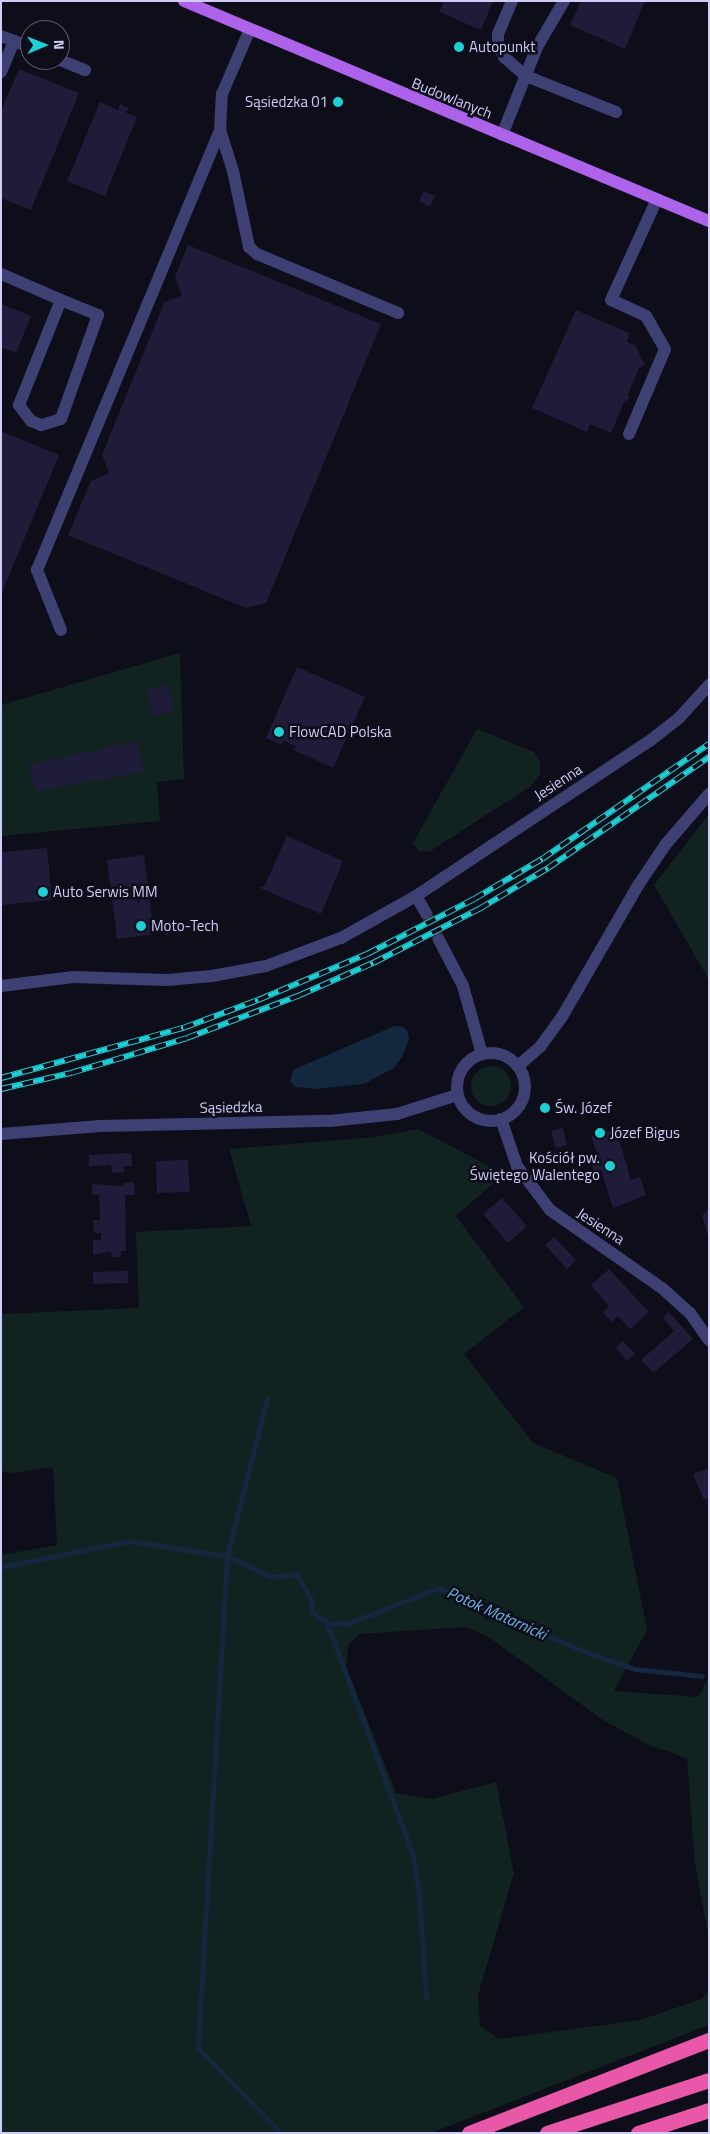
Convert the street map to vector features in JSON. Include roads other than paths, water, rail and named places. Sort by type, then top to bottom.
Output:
[{"type":"highway","points":[[469,2133],[709,2040]]},
{"type":"highway","points":[[547,2133],[709,2080]]},
{"type":"highway","points":[[638,2133],[709,2110]]},
{"type":"main road","name":"Budowlanych","points":[[184,1],[709,221]]},
{"type":"street","points":[[512,1],[498,34],[498,45],[504,57],[526,76],[616,112]]},
{"type":"street","points":[[502,135],[537,47],[564,1]]},
{"type":"street","points":[[61,630],[37,570],[220,130],[222,94],[250,30]]},
{"type":"street","points":[[1,36],[20,43]]},
{"type":"street","points":[[1,72],[14,41]]},
{"type":"street","points":[[70,64],[85,70]]},
{"type":"street","points":[[220,130],[233,171],[249,247],[257,254],[398,313]]},
{"type":"street","points":[[628,434],[665,349],[646,316],[610,300],[657,198]]},
{"type":"street","points":[[1,274],[98,315],[60,419],[41,425],[31,421],[19,405],[61,300]]},
{"type":"street","name":"Jesienna","points":[[416,896],[651,740],[679,718],[709,685]]},
{"type":"street","points":[[518,1066],[540,1047],[563,1015],[666,844],[709,794]]},
{"type":"street","points":[[1,986],[73,977],[167,980],[266,966],[341,938],[416,896],[426,914]]},
{"type":"street","points":[[439,940],[463,986],[482,1054]]},
{"type":"street","points":[[482,1054],[502,1055],[518,1066],[525,1086],[523,1097],[518,1107],[501,1119],[490,1121],[474,1116],[462,1105],[457,1095],[459,1074],[464,1065],[482,1054]]},
{"type":"street","name":"Sąsiedzka","points":[[1,1134],[100,1126],[329,1121],[397,1114],[457,1095]]},
{"type":"street","name":"Jesienna","points":[[501,1119],[518,1166],[550,1210],[662,1288],[690,1313],[709,1340]]},
{"type":"water","points":[[394,1026],[404,1027],[408,1032],[409,1040],[402,1057],[394,1068],[364,1084],[315,1089],[295,1087],[290,1081],[293,1070]]},
{"type":"waterway","points":[[267,1399],[227,1556],[198,2048],[281,2133]]},
{"type":"waterway","name":"Potok Matarnicki","points":[[1,1567],[129,1541],[227,1556],[272,1577],[296,1574],[311,1599],[312,1612],[327,1623],[346,1624],[439,1588],[588,1653],[635,1669],[702,1676]]},
{"type":"waterway","points":[[327,1623],[413,1855],[419,1895],[426,1998]]},
{"type":"tunnel","points":[[426,913],[439,940]]},
{"type":"railway","points":[[1,1078],[183,1028],[258,1000],[367,954],[474,899],[542,859],[709,744]]},
{"type":"railway","points":[[1,1089],[71,1073],[187,1038],[300,995],[373,963],[479,909],[548,868],[709,757]]},
{"type":"place","name":"Autopunkt","points":[[459,47]]},
{"type":"place","name":"Sąsiedzka 01","points":[[338,102]]},
{"type":"place","name":"FlowCAD Polska","points":[[279,732]]},
{"type":"place","name":"Auto Serwis MM","points":[[43,892]]},
{"type":"place","name":"Moto-Tech","points":[[141,926]]},
{"type":"place","name":"Św. Józef","points":[[545,1108]]},
{"type":"place","name":"Józef Bigus","points":[[600,1133]]},
{"type":"place","name":"Kościół pw. Świętego Walentego","points":[[610,1166]]}]
